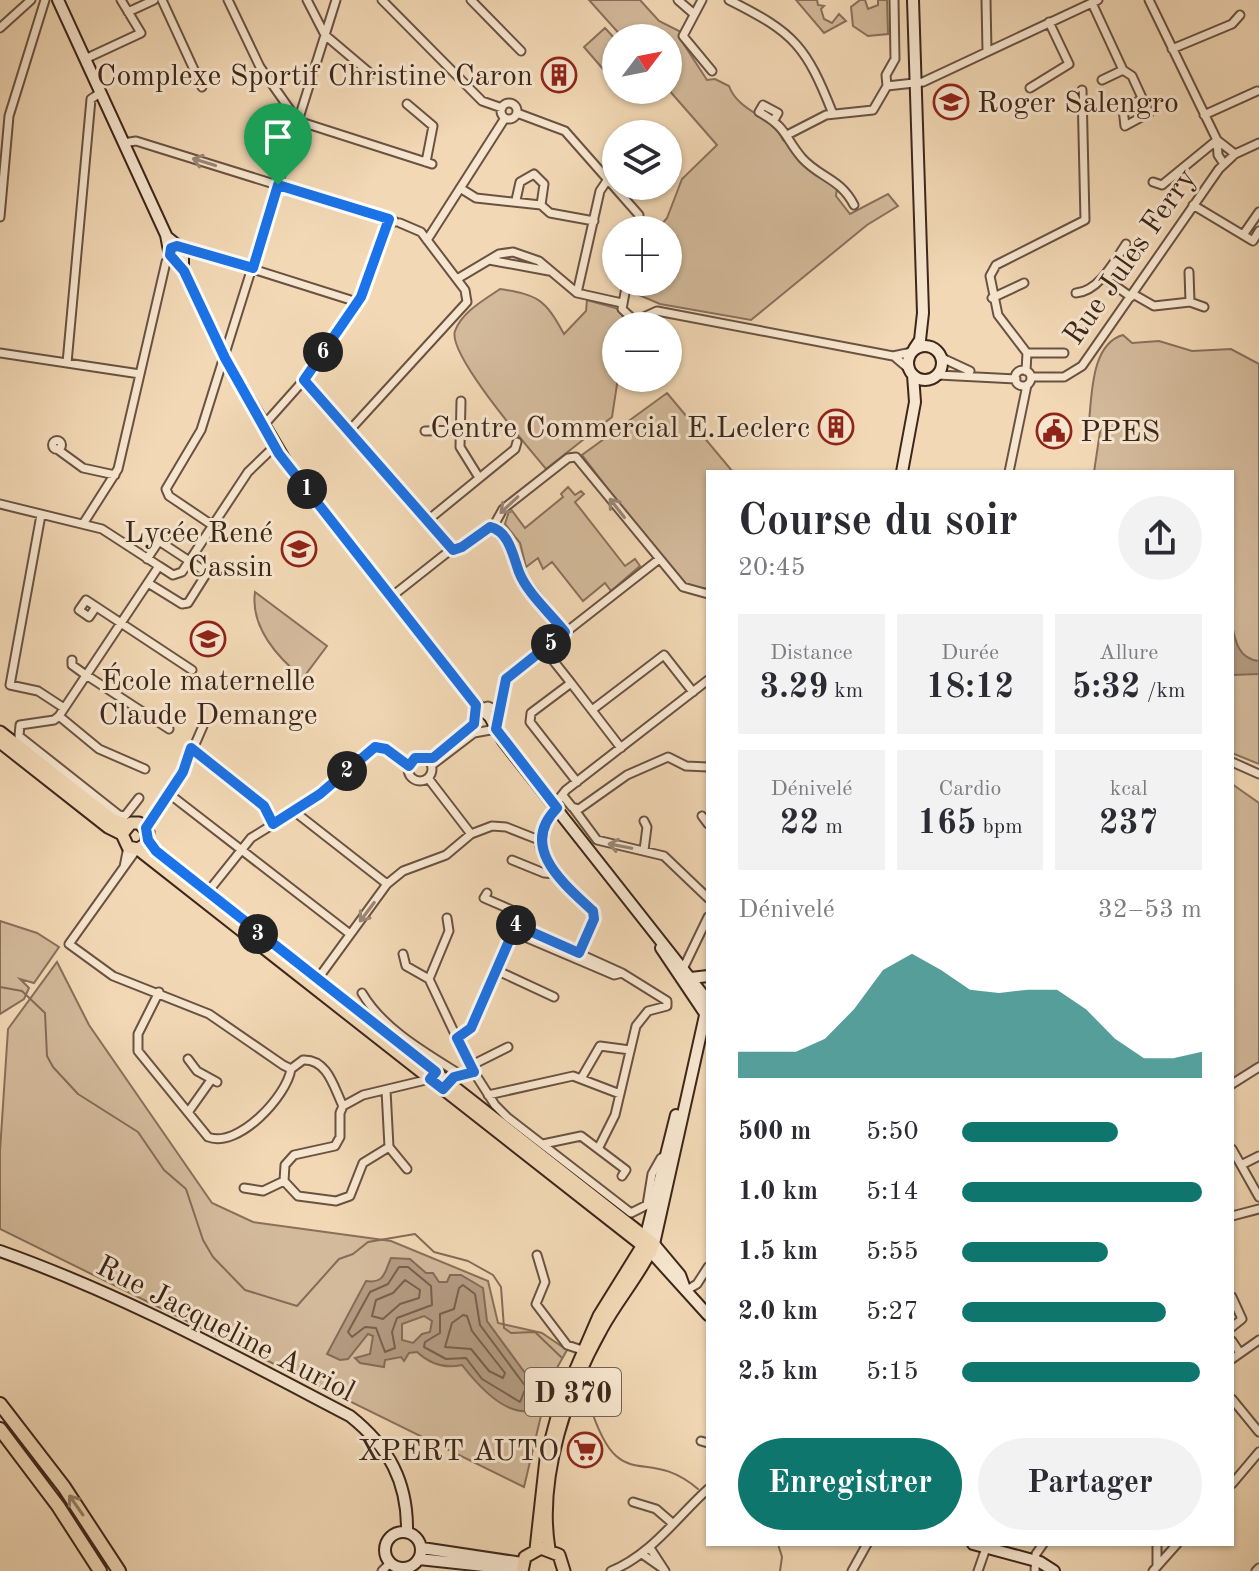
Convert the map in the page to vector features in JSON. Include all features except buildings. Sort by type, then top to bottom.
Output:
[{"type":"highway","points":[[0,1404],[64,1487],[119,1571]]},
{"type":"highway","points":[[0,1429],[58,1506],[100,1571]]},
{"type":"main road","points":[[58,0],[225,358],[275,446],[656,935],[705,1005]]},
{"type":"main road","points":[[913,0],[923,313],[920,340],[913,350],[914,412]]},
{"type":"main road","points":[[902,470],[922,387],[934,377],[942,358],[933,347],[923,313]]},
{"type":"main road","points":[[913,350],[924,345],[933,347]]},
{"type":"main road","points":[[911,372],[934,377]]},
{"type":"main road","points":[[0,732],[649,1244]]},
{"type":"main road","points":[[0,742],[108,827],[125,830],[135,822],[139,843]]},
{"type":"main road","points":[[139,843],[156,851],[433,1076]]},
{"type":"main road","points":[[684,975],[706,976]]},
{"type":"main road","name":"D 370","points":[[549,1549],[547,1521],[551,1477],[569,1403],[604,1325],[649,1244],[705,1005]]},
{"type":"main road","points":[[445,1085],[633,1219],[649,1244],[706,1313]]},
{"type":"main road","name":"D 370","points":[[536,1549],[552,1432],[582,1350],[649,1244]]},
{"type":"main road","name":"Rue Jacqueline Auriol","points":[[0,1251],[84,1282],[157,1316],[350,1416],[370,1432],[392,1459],[403,1487],[407,1532]]},
{"type":"main road","points":[[407,1532],[418,1539],[420,1554],[407,1570],[386,1567],[387,1542],[395,1533],[407,1532]]},
{"type":"main road","points":[[980,1546],[1054,1571]]},
{"type":"main road","points":[[420,1554],[522,1568],[536,1549],[549,1549],[559,1555],[566,1570]]},
{"type":"street","points":[[0,28],[31,0]]},
{"type":"street","points":[[0,217],[9,116],[45,0]]},
{"type":"street","points":[[85,59],[141,33],[121,0]]},
{"type":"street","points":[[128,12],[154,0]]},
{"type":"street","points":[[162,0],[202,87]]},
{"type":"street","points":[[228,0],[260,67],[298,121],[429,163],[433,126],[407,104]]},
{"type":"street","points":[[307,0],[325,35],[371,74]]},
{"type":"street","points":[[212,525],[169,496],[166,489],[201,430],[336,0]]},
{"type":"street","points":[[382,0],[480,99],[502,108],[513,104],[517,113],[565,131],[602,172]]},
{"type":"street","points":[[471,0],[521,51]]},
{"type":"street","points":[[678,0],[694,14]]},
{"type":"street","points":[[702,0],[683,36],[712,71]]},
{"type":"street","points":[[729,0],[772,23],[796,41],[813,66],[833,114]]},
{"type":"street","points":[[789,134],[809,121],[833,114],[873,110],[887,86],[886,75],[895,59],[894,0]]},
{"type":"street","points":[[986,0],[987,51]]},
{"type":"street","points":[[1149,0],[1217,140],[1218,155],[1224,164]]},
{"type":"street","points":[[887,86],[914,85],[1095,1],[1123,70],[1132,76],[1142,99]]},
{"type":"street","points":[[1172,49],[1232,24],[1240,15]]},
{"type":"street","points":[[1030,88],[1069,64],[1049,22]]},
{"type":"street","points":[[1102,80],[1123,70]]},
{"type":"street","points":[[1009,470],[1027,385],[1027,353],[1002,321],[989,283],[994,267],[1085,220],[1082,90]]},
{"type":"street","points":[[1204,115],[1257,91]]},
{"type":"street","points":[[67,363],[91,99],[100,93]]},
{"type":"street","points":[[427,240],[505,118],[502,108]]},
{"type":"street","points":[[505,118],[512,119],[517,113]]},
{"type":"street","points":[[774,120],[789,134],[802,158],[842,185],[854,205]]},
{"type":"street","points":[[1217,140],[1235,154]]},
{"type":"street","points":[[1153,182],[1162,185],[1217,140]]},
{"type":"street","points":[[123,143],[136,141],[395,221],[418,229],[427,240],[465,290],[467,302],[349,431]]},
{"type":"street","name":"Rue Jules Ferry","points":[[1028,374],[1064,377],[1082,366],[1224,164],[1235,154],[1259,143]]},
{"type":"street","points":[[516,200],[520,182],[534,174],[544,184],[541,205]]},
{"type":"street","points":[[460,188],[476,198],[508,204],[516,200],[541,205],[550,213],[594,221]]},
{"type":"street","points":[[577,293],[602,188]]},
{"type":"street","points":[[626,200],[639,216]]},
{"type":"street","points":[[1193,205],[1253,241],[1259,231]]},
{"type":"street","points":[[1243,235],[1259,212]]},
{"type":"street","points":[[263,426],[304,380],[357,302],[395,221]]},
{"type":"street","points":[[1076,293],[1087,291],[1103,277],[1126,244]]},
{"type":"street","points":[[457,279],[505,251],[513,252],[530,256],[577,293],[622,303]]},
{"type":"street","points":[[83,524],[115,475],[166,262],[178,252],[253,268],[357,302]]},
{"type":"street","points":[[489,260],[551,272]]},
{"type":"street","points":[[1189,272],[1190,302]]},
{"type":"street","points":[[1103,277],[1154,306],[1190,302],[1204,307]]},
{"type":"street","points":[[992,298],[1024,283]]},
{"type":"street","points":[[624,296],[624,314],[635,321],[657,311],[893,356],[913,350]]},
{"type":"street","points":[[0,353],[140,374]]},
{"type":"street","points":[[1027,353],[1064,353]]},
{"type":"street","points":[[893,356],[911,372]]},
{"type":"street","points":[[942,358],[980,374]]},
{"type":"street","points":[[1016,379],[1019,372],[1028,374]]},
{"type":"street","points":[[934,377],[980,374],[1016,379],[1020,384],[1027,385]]},
{"type":"street","points":[[304,380],[453,550]]},
{"type":"street","points":[[461,401],[458,430],[462,454],[478,476]]},
{"type":"street","points":[[425,431],[458,430]]},
{"type":"street","points":[[428,520],[478,476],[515,449],[517,442]]},
{"type":"street","points":[[0,504],[107,532],[176,575],[189,561],[248,472],[275,446]]},
{"type":"street","points":[[57,449],[83,468],[115,475]]},
{"type":"street","points":[[391,597],[453,550],[493,527],[503,509],[568,458],[576,457],[683,587],[706,593]]},
{"type":"street","points":[[41,515],[10,685],[38,691],[99,749],[145,769]]},
{"type":"street","points":[[493,527],[513,550],[520,574],[565,632]]},
{"type":"street","points":[[147,559],[159,541],[205,576],[188,603],[182,604],[148,583]]},
{"type":"street","points":[[497,710],[501,707],[506,679],[658,560]]},
{"type":"street","points":[[139,798],[125,816],[119,815],[19,736],[20,725],[54,720],[62,712],[159,566]]},
{"type":"street","points":[[96,607],[192,670]]},
{"type":"street","points":[[544,649],[621,748]]},
{"type":"street","points":[[592,710],[664,655],[693,692]]},
{"type":"street","points":[[72,660],[72,665],[85,675],[169,729]]},
{"type":"street","points":[[579,953],[595,914],[557,874],[542,854],[539,840],[566,790],[706,682]]},
{"type":"street","points":[[571,683],[529,717],[577,782]]},
{"type":"street","points":[[488,706],[497,710],[500,720],[498,733],[477,727],[477,707],[488,706]]},
{"type":"street","points":[[203,726],[183,772],[124,867],[69,944],[113,976],[209,1014],[291,1069]]},
{"type":"street","points":[[429,762],[477,727]]},
{"type":"street","points":[[207,893],[257,833],[295,812],[375,747],[386,749],[409,766]]},
{"type":"street","points":[[191,748],[264,806],[273,824]]},
{"type":"street","points":[[574,809],[627,775],[668,757],[692,768],[706,767]]},
{"type":"street","points":[[428,778],[415,780],[409,773],[409,766],[415,758],[429,762]]},
{"type":"street","points":[[429,762],[428,778],[471,834]]},
{"type":"street","points":[[1234,763],[1259,774]]},
{"type":"street","points":[[168,793],[350,934]]},
{"type":"street","points":[[564,797],[597,840],[664,856],[706,896]]},
{"type":"street","points":[[295,812],[387,884]]},
{"type":"street","points":[[702,816],[706,821]]},
{"type":"street","points":[[644,821],[647,827],[644,850]]},
{"type":"street","points":[[317,980],[387,884],[412,866],[446,855],[471,834],[499,825],[539,840]]},
{"type":"street","points":[[512,860],[544,873],[557,874]]},
{"type":"street","points":[[457,1038],[471,1028],[521,914],[484,898],[487,893]]},
{"type":"street","points":[[429,979],[449,931],[447,918]]},
{"type":"street","points":[[684,975],[706,922]]},
{"type":"street","points":[[515,928],[622,973],[665,998],[668,1004],[648,1011],[636,1026],[620,1094],[599,1147]]},
{"type":"street","points":[[515,928],[614,975],[622,973]]},
{"type":"street","points":[[403,954],[406,966],[429,979],[472,1069],[499,1110],[633,1219],[647,1205],[652,1174],[661,1158]]},
{"type":"street","points":[[496,970],[554,997]]},
{"type":"street","points":[[159,992],[138,1034],[138,1051],[208,1137],[225,1138],[274,1104],[287,1088],[291,1069],[303,1060],[315,1062],[329,1076],[343,1106],[338,1142],[331,1149],[294,1155],[285,1165],[284,1181],[298,1196],[346,1199],[354,1191],[363,1163],[389,1147]]},
{"type":"street","points":[[362,993],[375,1013],[436,1060],[461,1075]]},
{"type":"street","points":[[582,1077],[600,1046],[630,1050]]},
{"type":"street","points":[[445,1085],[508,1047]]},
{"type":"street","points":[[188,1059],[214,1081],[189,1111]]},
{"type":"street","points":[[1234,1083],[1259,1067]]},
{"type":"street","points":[[343,1106],[363,1095],[433,1076]]},
{"type":"street","points":[[488,1095],[569,1077],[582,1077],[620,1094]]},
{"type":"street","points":[[386,1090],[389,1147],[407,1169]]},
{"type":"street","points":[[543,1144],[575,1135],[599,1147],[626,1170],[622,1176]]},
{"type":"street","points":[[1234,1153],[1259,1197]]},
{"type":"street","points":[[1241,1165],[1259,1156]]},
{"type":"street","points":[[244,1188],[263,1191],[284,1181]]},
{"type":"street","points":[[1234,1215],[1259,1209]]},
{"type":"street","points":[[537,1255],[545,1282],[536,1304],[567,1345],[582,1350]]},
{"type":"street","points":[[686,1288],[697,1284],[706,1270]]},
{"type":"street","points":[[1234,1301],[1242,1315],[1234,1325]]},
{"type":"street","points":[[1234,1358],[1259,1340]]},
{"type":"street","points":[[1234,1344],[1240,1353]]},
{"type":"street","points":[[1234,1401],[1259,1432]]},
{"type":"street","points":[[1234,1482],[1259,1452]]},
{"type":"street","points":[[611,1571],[650,1548],[671,1522],[706,1491]]},
{"type":"street","points":[[633,1502],[656,1509],[671,1522]]},
{"type":"street","points":[[852,1571],[866,1546]]},
{"type":"street","points":[[1035,1566],[1042,1546]]},
{"type":"street","points":[[1155,1568],[1157,1546]]},
{"type":"street","points":[[1155,1568],[1175,1546]]},
{"type":"street","points":[[650,1548],[664,1570]]},
{"type":"street","points":[[978,1571],[986,1548]]},
{"type":"street","points":[[642,1554],[664,1570]]},
{"type":"shaded area","points":[[589,0],[640,0],[665,24],[610,24]]},
{"type":"shaded area","points":[[796,0],[817,0],[818,5],[824,6],[821,9],[824,19],[832,23],[839,14],[846,21],[824,33]]},
{"type":"shaded area","points":[[865,0],[868,9],[878,5],[878,0],[887,0],[888,34],[868,36],[853,26],[851,7]]},
{"type":"shaded area","points":[[602,31],[602,68],[584,47]]},
{"type":"shaded area","points":[[682,42],[707,80],[715,79],[729,86],[740,102],[772,125],[783,140],[837,188],[836,196],[850,214],[888,194],[898,206],[867,225],[751,320],[660,304],[641,296],[682,296],[682,216],[668,216],[674,200],[682,200],[682,179],[717,145],[681,104]]},
{"type":"shaded area","points":[[500,289],[523,294],[545,306],[564,334],[586,311],[587,300],[620,312],[602,312],[602,392],[616,392],[612,417],[546,469],[491,401],[463,359],[455,331],[474,307]]},
{"type":"shaded area","points":[[1123,335],[1132,343],[1159,341],[1192,351],[1231,349],[1259,364],[1259,764],[1234,754],[1234,470],[1094,470],[1101,425],[1089,421],[1093,385],[1099,359],[1112,340]]},
{"type":"shaded area","points":[[667,393],[731,470],[706,470],[706,589],[687,585],[656,552],[582,455]]},
{"type":"shaded area","points":[[568,487],[575,495],[581,491],[584,494],[575,502],[625,566],[635,559],[640,566],[611,591],[605,583],[583,601],[552,562],[543,569],[538,558],[526,567],[520,543],[505,524],[510,508],[525,528],[563,497],[561,494]]},
{"type":"shaded area","points":[[255,592],[327,646],[303,678],[284,661],[261,629]]},
{"type":"shaded area","points":[[1234,785],[1259,803],[1259,1066],[1234,1081]]},
{"type":"shaded area","points":[[0,921],[37,933],[59,947],[34,983],[20,979],[29,988],[24,999],[0,1014]]},
{"type":"shaded area","points":[[57,962],[89,1025],[212,1203],[253,1222],[391,1241],[488,1281],[498,1323],[542,1333],[567,1350],[549,1382],[524,1487],[0,1229],[0,1151],[8,1029]]},
{"type":"water","points":[[1234,632],[1242,653],[1259,661],[1259,674],[1234,675]]},
{"type":"water","points":[[391,1258],[410,1259],[426,1273],[433,1273],[439,1282],[447,1282],[450,1275],[461,1275],[483,1288],[487,1321],[536,1388],[528,1411],[519,1411],[500,1403],[462,1365],[438,1364],[417,1352],[409,1353],[404,1361],[401,1357],[385,1360],[384,1367],[360,1363],[355,1358],[370,1354],[373,1336],[368,1334],[348,1359],[340,1360],[327,1354],[366,1281],[381,1278]],"holes":[[[424,1316],[432,1321],[430,1332],[422,1334],[413,1343],[402,1340],[402,1324]]]},
{"type":"waterway","points":[[0,987],[22,991],[45,1013],[47,1056],[53,1067],[78,1094],[138,1132],[164,1170],[186,1189],[203,1240],[213,1257],[245,1290],[297,1306],[339,1259],[353,1254],[368,1242],[415,1234],[434,1252],[468,1261],[493,1275],[501,1287],[504,1328],[511,1333],[535,1332],[561,1357]]},
{"type":"waterway","points":[[590,1406],[601,1434],[612,1452],[623,1461],[663,1470],[698,1489]]},
{"type":"waterway","points":[[779,1546],[782,1557],[780,1571]]},
{"type":"place","name":"Complexe Sportif Christine Caron","points":[[559,75]]},
{"type":"place","name":"Roger Salengro","points":[[951,102]]},
{"type":"place","name":"Centre Commercial E.Leclerc","points":[[836,427]]},
{"type":"place","name":"PPES","points":[[1054,431]]},
{"type":"place","name":"Lycée René Cassin","points":[[299,549]]},
{"type":"place","name":"École maternelle Claude Demange","points":[[208,639]]},
{"type":"place","name":"XPERT AUTO","points":[[585,1450]]},
{"type":"route","points":[[278,185],[389,219],[361,297],[304,380],[453,550],[490,527],[496,528],[513,550],[520,574],[565,632],[506,679],[501,707],[497,710],[500,720],[496,729],[557,808],[549,817],[539,840],[542,854],[577,898],[593,911],[594,919],[579,953],[516,925],[471,1028],[457,1038],[474,1072],[454,1077],[443,1089],[430,1079],[436,1072],[218,902],[151,847],[148,840],[146,828],[183,772],[191,748],[264,806],[273,824],[320,794],[370,749],[380,746],[409,766],[415,758],[433,758],[471,728],[477,709],[279,454],[225,358],[184,271],[170,255],[171,248],[177,246],[253,268],[278,185]]}]
